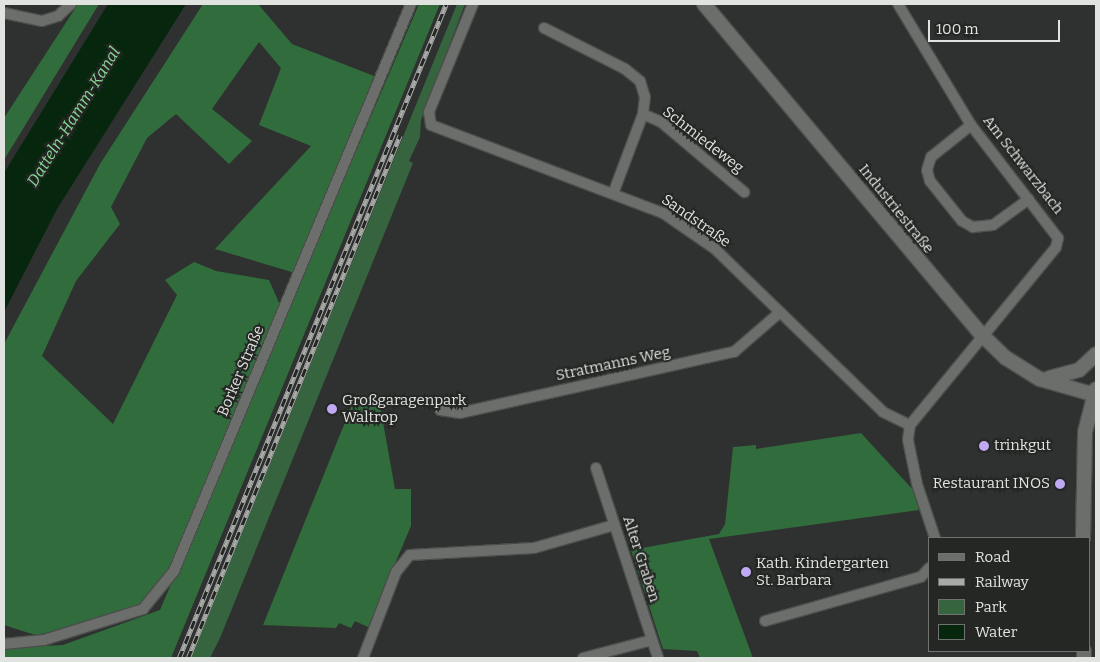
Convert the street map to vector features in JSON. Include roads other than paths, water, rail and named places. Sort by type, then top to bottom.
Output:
[{"type":"main road","name":"Industriestraße","points":[[704,4],[983,336],[1006,358],[1040,379],[1095,392]]},
{"type":"main road","points":[[1040,379],[1067,376],[1096,354]]},
{"type":"main road","points":[[1083,537],[1085,432],[1095,392]]},
{"type":"street","points":[[4,13],[42,21],[58,16],[71,4]]},
{"type":"street","name":"Borker Straße","points":[[4,644],[44,640],[143,609],[174,571],[411,4]]},
{"type":"street","name":"Sandstraße","points":[[472,4],[430,112],[432,125],[614,191],[664,213],[715,249],[883,412],[910,425]]},
{"type":"street","name":"Am Schwarzbach","points":[[898,4],[971,125],[1049,222],[1058,243],[983,336]]},
{"type":"street","name":"Schmiedeweg","points":[[544,28],[626,68],[640,81],[645,97],[643,114],[614,191]]},
{"type":"street","name":"Schmiedeweg","points":[[643,114],[661,122],[744,192]]},
{"type":"street","points":[[971,125],[931,157],[927,170],[930,180],[962,221],[973,228],[993,225],[1029,199]]},
{"type":"street","name":"Stratmanns Weg","points":[[440,410],[460,413],[734,352],[779,313]]},
{"type":"street","points":[[935,537],[917,484],[908,440],[910,425],[983,336]]},
{"type":"street","name":"Alter Graben","points":[[596,468],[658,658]]},
{"type":"street","points":[[362,658],[396,572],[410,555],[534,548],[614,525]]},
{"type":"street","points":[[765,620],[921,577],[928,569]]},
{"type":"street","points":[[583,658],[652,640]]},
{"type":"water","name":"Datteln-Hamm-Kanal","points":[[108,4],[186,4],[57,209],[4,312],[4,173]]},
{"type":"railway","points":[[179,658],[446,4]]},
{"type":"railway","points":[[188,658],[400,135]]},
{"type":"place","name":"Großgaragenpark Waltrop","points":[[332,409]]},
{"type":"place","name":"trinkgut","points":[[984,446]]},
{"type":"place","name":"Restaurant INOS","points":[[1060,484]]},
{"type":"place","name":"Kath. Kindergarten St. Barbara","points":[[746,572]]}]
